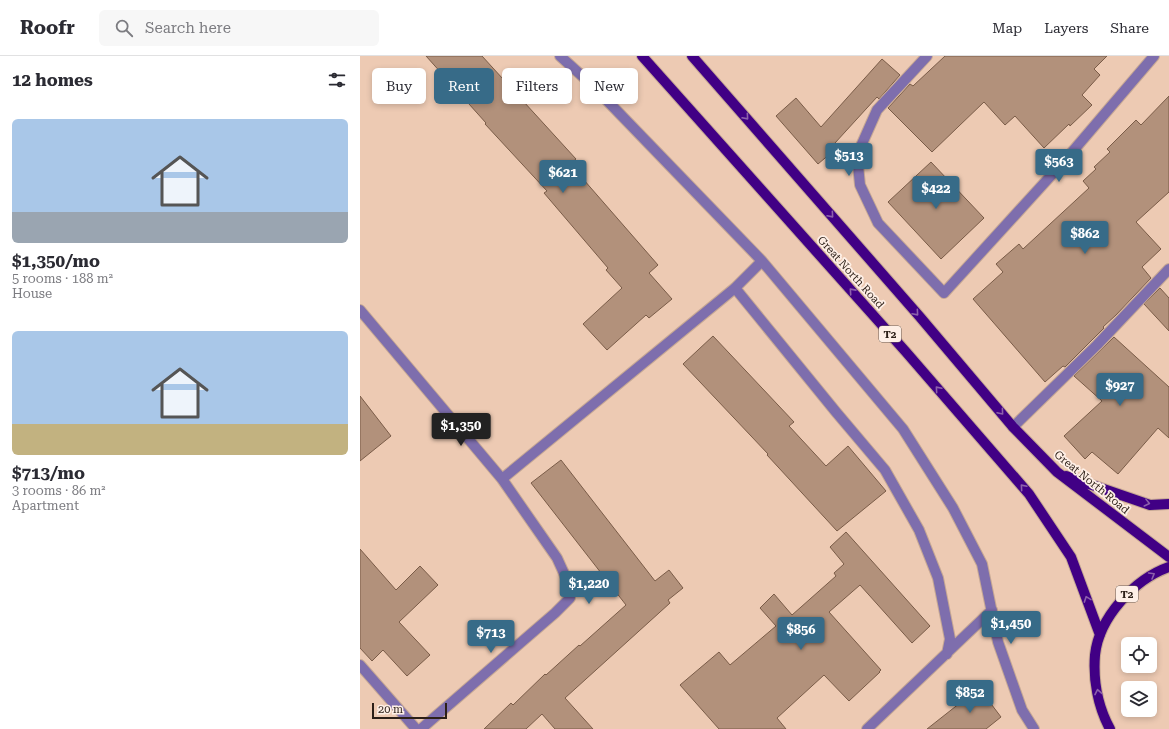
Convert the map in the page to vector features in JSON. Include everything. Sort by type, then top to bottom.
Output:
[{"type":"main road","name":"Great North Road","points":[[642,56],[900,346],[1029,494],[1071,557],[1100,636]]},
{"type":"main road","name":"Great North Road","points":[[692,56],[915,311],[1014,427],[1057,472],[1169,557]]},
{"type":"main road","points":[[1057,472],[1150,505],[1169,504]]},
{"type":"main road","name":"T2","points":[[1110,729],[1100,706],[1096,688],[1095,654],[1100,636],[1115,608],[1125,596],[1149,576],[1169,567]]},
{"type":"street","points":[[560,56],[591,84],[762,261],[903,429],[953,508],[982,564],[998,642],[1022,710],[1034,729]]},
{"type":"street","points":[[927,56],[877,110],[857,155],[860,185],[878,223],[944,292],[1067,158],[1154,56]]},
{"type":"street","points":[[502,479],[735,288],[762,261]]},
{"type":"street","points":[[1014,427],[1097,345],[1169,270]]},
{"type":"street","points":[[735,288],[885,470],[919,530],[938,578],[950,639],[947,654]]},
{"type":"street","points":[[360,310],[502,479],[557,558],[567,580],[570,598],[555,614],[421,729]]},
{"type":"street","points":[[867,729],[992,610]]},
{"type":"street","points":[[360,665],[416,729]]},
{"type":"building","points":[[426,56],[482,56],[493,68],[437,68]]},
{"type":"building","points":[[945,56],[1107,56],[1094,69],[1100,75],[1082,95],[1092,105],[1044,148],[1015,116],[1005,125],[984,102],[932,152],[888,108],[910,84],[913,86]]},
{"type":"building","points":[[882,59],[900,75],[879,99],[877,97],[835,143],[838,147],[818,164],[776,116],[796,98],[821,127]]},
{"type":"building","points":[[494,69],[502,78],[502,104],[526,104],[576,159],[570,164],[658,265],[649,273],[672,299],[649,318],[646,315],[607,350],[583,324],[622,288],[606,270],[608,268],[544,193],[547,191],[485,124],[486,123],[469,104],[494,104]]},
{"type":"building","points":[[1169,96],[1169,192],[1136,222],[1161,249],[1142,267],[1151,278],[1065,367],[1063,366],[1045,382],[973,299],[1003,272],[996,264],[1019,244],[1023,249],[1089,188],[1083,181],[1096,169],[1094,167],[1110,152],[1107,149],[1136,120],[1141,125]]},
{"type":"building","points":[[931,162],[984,218],[941,259],[888,202]]},
{"type":"building","points":[[1160,288],[1169,298],[1169,331],[1144,304]]},
{"type":"building","points":[[713,336],[794,422],[789,426],[826,466],[848,446],[886,491],[837,531],[767,455],[768,454],[683,364]]},
{"type":"building","points":[[1114,337],[1169,387],[1169,438],[1158,428],[1118,474],[1092,452],[1085,459],[1064,436],[1102,401],[1074,376]]},
{"type":"building","points":[[360,396],[391,436],[360,461]]},
{"type":"building","points":[[561,460],[655,581],[669,570],[683,588],[668,600],[670,603],[565,698],[593,729],[555,729],[542,714],[526,729],[484,729],[511,703],[513,705],[545,674],[546,675],[626,605],[531,483]]},
{"type":"building","points":[[846,532],[930,626],[912,643],[860,585],[829,612],[881,670],[880,672],[849,701],[824,675],[777,718],[786,729],[719,729],[680,685],[719,652],[730,665],[776,626],[760,608],[774,594],[792,615],[836,576],[834,573],[844,564],[830,547]]},
{"type":"building","points":[[360,549],[396,590],[420,566],[438,585],[399,622],[430,655],[407,676],[383,650],[372,661],[360,648]]},
{"type":"building","points":[[979,688],[1001,717],[986,729],[927,729]]}]
